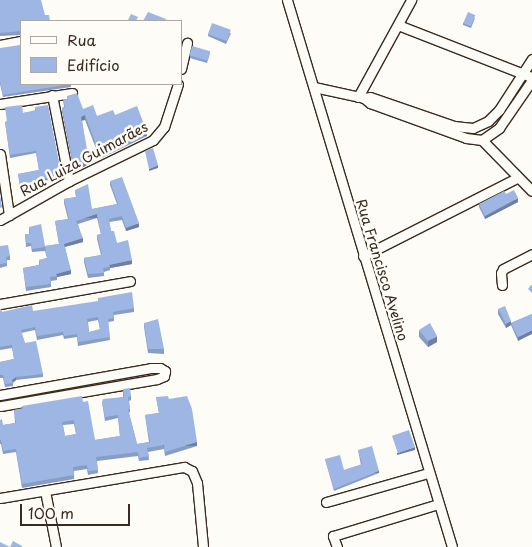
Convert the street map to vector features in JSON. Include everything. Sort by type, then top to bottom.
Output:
[{"type":"street","name":"Rua Francisco Avelino","points":[[287,0],[428,473],[452,547]]},
{"type":"street","points":[[361,97],[411,0]]},
{"type":"street","points":[[398,25],[529,77]]},
{"type":"street","points":[[0,45],[20,41]]},
{"type":"street","points":[[182,65],[187,43]]},
{"type":"street","points":[[482,140],[492,134],[529,77],[532,59]]},
{"type":"street","points":[[314,87],[361,97],[370,97],[464,128],[473,128],[489,120],[529,77]]},
{"type":"street","name":"Rua Luiza Guimarães","points":[[0,220],[69,181],[159,135],[170,114],[178,85]]},
{"type":"street","points":[[0,104],[72,93]]},
{"type":"street","points":[[52,95],[69,181]]},
{"type":"street","points":[[361,97],[370,103],[466,138],[482,140],[517,178],[532,191]]},
{"type":"street","points":[[489,120],[494,152]]},
{"type":"street","points":[[0,154],[9,215]]},
{"type":"street","points":[[363,256],[517,178]]},
{"type":"street","points":[[502,285],[501,273],[503,269],[532,254]]},
{"type":"street","points":[[0,304],[130,281]]},
{"type":"street","points":[[0,394],[158,368],[165,371],[164,376],[157,379],[0,406]]},
{"type":"street","points":[[54,385],[56,396]]},
{"type":"street","points":[[0,498],[178,467],[188,468],[192,471],[197,483],[202,547]]},
{"type":"street","points":[[326,502],[428,473]]},
{"type":"street","points":[[45,491],[56,547]]},
{"type":"street","points":[[337,547],[333,536],[438,504]]},
{"type":"building","points":[[0,0],[41,0],[45,15],[49,15],[50,20],[20,20],[20,31],[0,33]]},
{"type":"building","points":[[148,12],[166,19],[166,20],[144,20]]},
{"type":"building","points":[[468,12],[475,15],[471,26],[463,23]]},
{"type":"building","points":[[131,14],[138,17],[136,20],[128,20]]},
{"type":"building","points":[[212,23],[231,30],[227,41],[208,34]]},
{"type":"building","points":[[20,45],[20,85],[65,85],[3,95],[0,81],[0,48]]},
{"type":"building","points":[[192,46],[210,51],[208,61],[189,56]]},
{"type":"building","points":[[77,93],[83,109],[93,105],[97,116],[113,110],[115,115],[137,106],[147,132],[100,155],[85,115],[81,117],[87,149],[85,153],[87,161],[74,168],[62,108],[65,107],[63,99],[67,99],[67,96]]},
{"type":"building","points":[[22,105],[23,113],[36,110],[35,107],[48,105],[60,175],[45,178],[45,183],[33,185],[34,189],[21,191],[18,174],[39,170],[36,151],[10,155],[5,122],[7,122],[5,107]]},
{"type":"building","points":[[153,148],[158,165],[149,169],[145,151]]},
{"type":"building","points":[[122,177],[139,223],[126,228],[122,216],[109,219],[111,231],[114,231],[117,243],[128,240],[132,260],[109,265],[110,267],[103,268],[104,273],[88,274],[84,258],[102,255],[97,235],[101,234],[97,214],[76,221],[83,238],[64,244],[71,270],[50,277],[51,284],[26,287],[23,268],[40,265],[39,260],[47,258],[45,247],[32,249],[31,243],[26,243],[25,234],[30,234],[29,227],[41,224],[45,246],[59,244],[55,221],[69,219],[64,199],[76,197],[75,190],[88,184],[92,209],[118,204],[110,181]]},
{"type":"building","points":[[514,190],[518,198],[485,216],[479,204],[504,191],[506,194]]},
{"type":"building","points":[[8,245],[10,256],[6,257],[7,263],[0,264],[0,246]]},
{"type":"building","points":[[532,285],[532,293],[528,289]]},
{"type":"building","points":[[132,292],[134,308],[113,312],[114,318],[108,319],[110,337],[78,342],[77,334],[64,336],[63,332],[37,336],[35,327],[21,330],[25,343],[36,341],[43,374],[16,377],[12,380],[13,383],[5,384],[3,375],[0,375],[0,362],[14,359],[12,345],[0,347],[0,309],[2,312],[32,305],[33,311],[98,301],[98,298]],"holes":[[[98,317],[100,329],[89,332],[87,319]]]},
{"type":"building","points":[[505,306],[511,321],[506,324],[498,309]]},
{"type":"building","points":[[532,314],[532,330],[518,337],[511,323]]},
{"type":"building","points":[[158,319],[164,349],[148,349],[144,323]]},
{"type":"building","points":[[430,323],[437,336],[428,341],[419,330]]},
{"type":"building","points":[[130,388],[131,396],[128,397],[130,409],[128,409],[137,444],[150,442],[145,415],[159,413],[156,397],[168,396],[169,399],[187,396],[192,409],[197,442],[165,452],[164,445],[147,448],[149,456],[139,458],[138,452],[96,457],[98,470],[88,471],[87,465],[73,467],[74,475],[22,484],[16,449],[3,451],[0,440],[0,420],[2,419],[3,425],[16,423],[14,410],[23,408],[22,406],[82,396],[83,402],[88,401],[95,440],[120,436],[118,415],[105,417],[102,402],[103,399],[124,397],[123,389]],"holes":[[[74,420],[76,434],[65,436],[62,422]]]},
{"type":"building","points":[[409,430],[415,447],[398,453],[392,436]]},
{"type":"building","points":[[372,446],[379,471],[334,489],[325,459],[340,455],[344,470],[362,464],[358,450]]},
{"type":"building","points":[[13,541],[22,546],[22,547],[10,547]]},
{"type":"building","points":[[0,542],[10,547],[0,547]]}]
